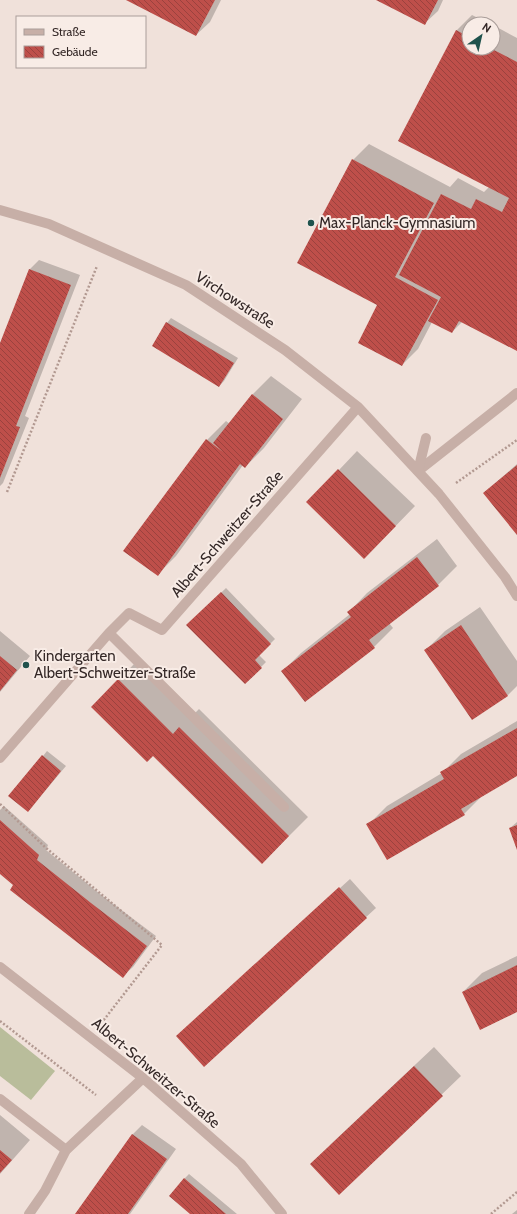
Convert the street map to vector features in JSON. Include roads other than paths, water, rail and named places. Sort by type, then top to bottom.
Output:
[{"type":"street","name":"Virchowstraße","points":[[0,210],[49,224],[186,286],[285,350],[358,407],[439,494],[505,577],[517,596]]},
{"type":"street","points":[[418,471],[517,393]]},
{"type":"street","name":"Albert-Schweitzer-Straße","points":[[0,758],[109,633],[129,613],[162,630],[358,407]]},
{"type":"street","points":[[418,471],[426,438]]},
{"type":"street","points":[[109,633],[284,807]]},
{"type":"street","name":"Albert-Schweitzer-Straße","points":[[0,967],[143,1078],[241,1164],[282,1214]]},
{"type":"street","points":[[29,1214],[45,1191],[66,1150],[143,1078]]},
{"type":"street","points":[[0,1100],[66,1150]]},
{"type":"place","name":"Max-Planck-Gymnasium","points":[[311,223]]},
{"type":"place","name":"Kindergarten Albert-Schweitzer-Straße","points":[[26,665]]}]
